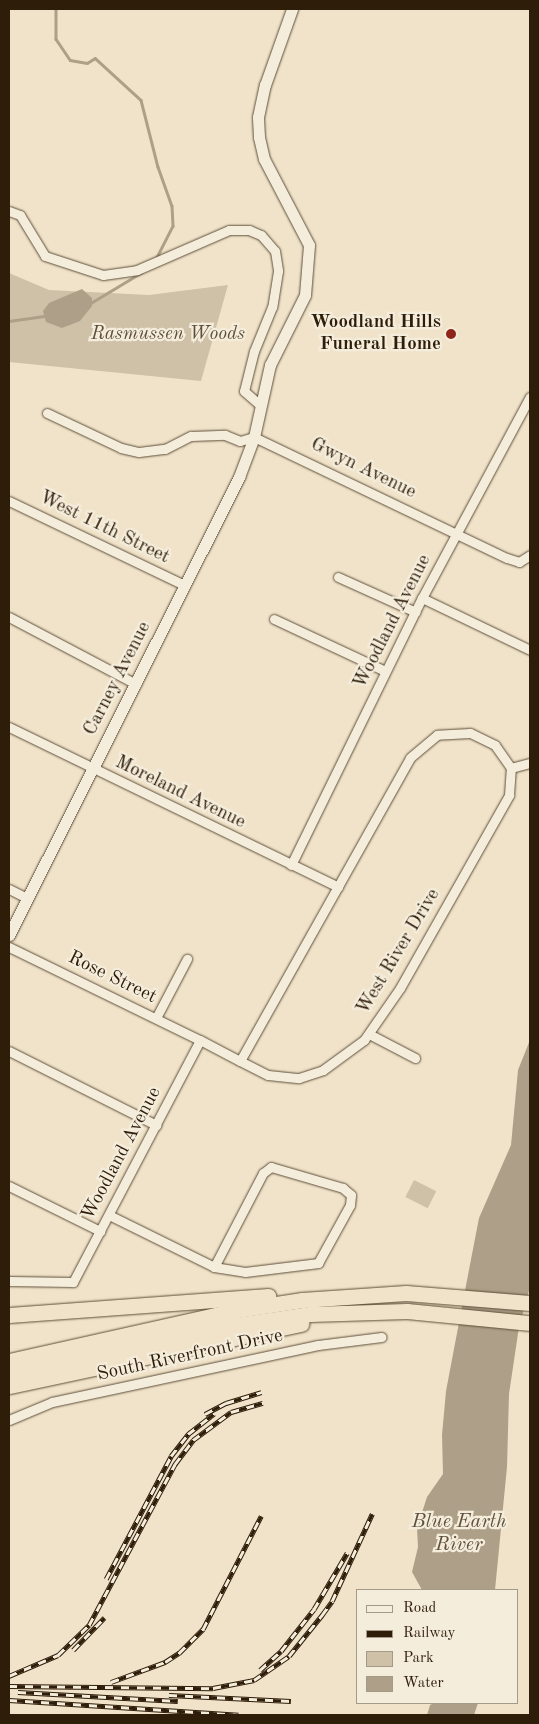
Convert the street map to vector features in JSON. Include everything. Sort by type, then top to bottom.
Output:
[{"type":"highway","points":[[9,1315],[296,1294],[406,1294],[530,1303]]},
{"type":"highway","points":[[9,1361],[236,1310],[355,1294]]},
{"type":"highway","points":[[9,1386],[268,1330],[381,1310]]},
{"type":"highway","points":[[9,1374],[256,1321],[310,1314],[381,1310],[407,1311],[530,1323]]},
{"type":"main road","name":"Carney Avenue","points":[[9,935],[239,477],[254,437],[270,364],[305,295],[310,264],[309,245],[264,159],[259,137],[258,117],[265,86],[292,9]]},
{"type":"street","points":[[9,211],[20,215],[45,256],[103,275],[138,270],[229,230],[249,230],[261,235],[275,251],[278,271],[272,307],[254,351],[244,392],[260,405]]},
{"type":"street","name":"Woodland Avenue","points":[[291,865],[422,598],[526,412],[530,396]]},
{"type":"street","points":[[47,413],[121,448],[139,452],[165,449],[191,436],[225,435],[240,441],[254,437]]},
{"type":"street","name":"Gwyn Avenue","points":[[254,437],[520,562],[530,555]]},
{"type":"street","name":"West 11th Street","points":[[9,501],[184,585]]},
{"type":"street","points":[[338,577],[416,612]]},
{"type":"street","points":[[422,598],[530,650]]},
{"type":"street","points":[[9,617],[136,684]]},
{"type":"street","points":[[274,619],[386,671]]},
{"type":"street","name":"Moreland Avenue","points":[[9,728],[338,887]]},
{"type":"street","points":[[240,1061],[410,758],[437,735],[467,734],[495,745],[511,768],[530,763]]},
{"type":"street","name":"West River Drive","points":[[200,1040],[268,1075],[299,1078],[323,1070],[369,1034],[400,988],[508,795],[511,768]]},
{"type":"street","points":[[9,889],[27,898]]},
{"type":"street","name":"Rose Street","points":[[9,947],[200,1040]]},
{"type":"street","points":[[156,1018],[187,958]]},
{"type":"street","points":[[369,1034],[415,1058]]},
{"type":"street","name":"Woodland Avenue","points":[[9,1281],[73,1282],[200,1040]]},
{"type":"street","points":[[9,1051],[156,1125]]},
{"type":"street","points":[[109,1215],[214,1267],[245,1272],[318,1264],[350,1204],[351,1195],[343,1188],[271,1167],[263,1173],[214,1267]]},
{"type":"street","points":[[9,1186],[100,1231]]},
{"type":"street","name":"South Riverfront Drive","points":[[9,1420],[52,1402],[318,1345],[382,1337]]},
{"type":"green space","name":"Rasmussen Woods","points":[[9,273],[49,290],[149,295],[228,285],[201,381],[9,362]]},
{"type":"green space","points":[[414,1180],[436,1191],[428,1208],[405,1197]]},
{"type":"water","points":[[82,289],[92,298],[92,306],[80,321],[62,328],[46,322],[43,311],[49,303]]},
{"type":"water","name":"Blue Earth River","points":[[530,1040],[530,1287],[519,1327],[509,1394],[507,1467],[495,1589],[421,1589],[412,1572],[418,1547],[417,1528],[427,1497],[443,1474],[442,1435],[446,1391],[479,1218],[511,1145],[518,1070]]},
{"type":"water","points":[[478,1704],[474,1715],[427,1715],[430,1705]]},
{"type":"waterway","points":[[56,9],[56,39],[70,60],[87,63],[95,58],[141,100],[158,167],[172,206],[173,226],[157,258]]},
{"type":"waterway","points":[[89,304],[142,272]]},
{"type":"waterway","points":[[9,321],[46,316]]},
{"type":"railway","points":[[205,1414],[226,1403],[261,1392]]},
{"type":"railway","points":[[9,1676],[58,1655],[89,1625],[175,1464],[193,1440],[231,1412],[263,1403]]},
{"type":"railway","points":[[106,1579],[171,1456],[188,1434],[214,1414]]},
{"type":"railway","points":[[9,1686],[213,1688],[254,1680],[289,1656],[332,1601],[372,1514]]},
{"type":"railway","points":[[111,1682],[165,1662],[179,1653],[203,1629],[261,1516]]},
{"type":"railway","points":[[260,1670],[281,1651],[314,1609],[347,1553]]},
{"type":"railway","points":[[73,1650],[104,1618]]},
{"type":"railway","points":[[18,1692],[178,1701]]},
{"type":"railway","points":[[169,1695],[291,1701]]},
{"type":"railway","points":[[9,1700],[239,1715]]},
{"type":"place","name":"Woodland Hills Funeral Home","points":[[451,334]]}]
